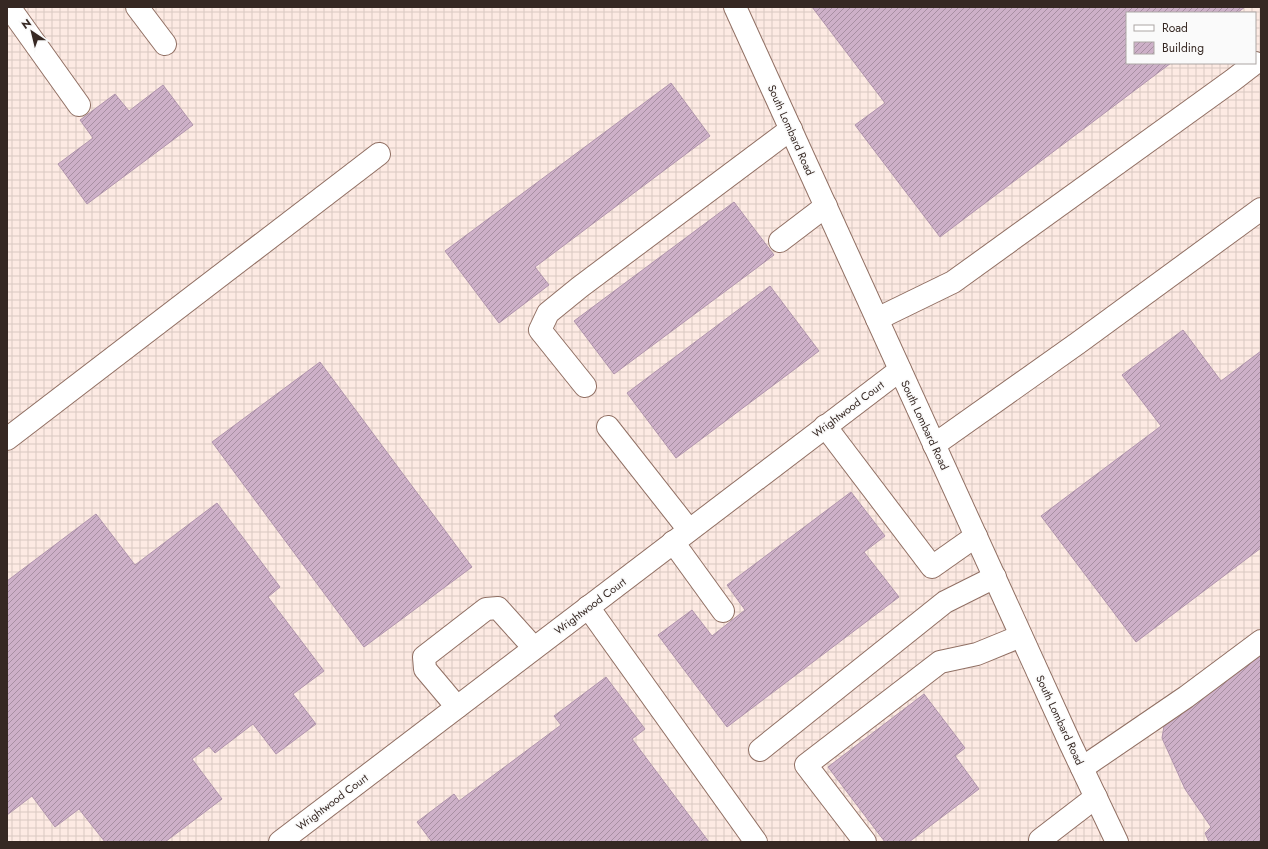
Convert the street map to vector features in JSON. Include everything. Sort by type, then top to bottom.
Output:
[{"type":"street","points":[[9,7],[79,105]]},
{"type":"street","points":[[137,7],[165,44]]},
{"type":"street","name":"South Lombard Road","points":[[735,7],[1021,636],[1117,842]]},
{"type":"street","points":[[877,319],[953,282],[1254,64]]},
{"type":"street","points":[[585,386],[540,330],[548,313],[580,287],[791,129]]},
{"type":"street","points":[[7,439],[379,154]]},
{"type":"street","points":[[780,241],[826,206]]},
{"type":"street","points":[[934,445],[1078,343],[1261,209]]},
{"type":"street","name":"Wrightwood Court","points":[[280,842],[900,370]]},
{"type":"street","points":[[825,426],[932,567],[976,536]]},
{"type":"street","points":[[608,427],[681,536],[723,611]]},
{"type":"street","points":[[760,750],[945,602],[995,578]]},
{"type":"street","points":[[588,607],[756,842]]},
{"type":"street","points":[[457,707],[425,669],[424,657],[486,609],[498,608],[534,648]]},
{"type":"street","points":[[865,842],[806,765],[940,662],[977,654],[1021,636]]},
{"type":"street","points":[[1082,768],[1186,697],[1261,641]]},
{"type":"street","points":[[1040,840],[1096,797]]},
{"type":"shaded area","points":[[7,7],[1261,7],[1261,842],[7,842]]},
{"type":"building","points":[[812,7],[1245,7],[1238,12],[1126,12],[1126,64],[1170,64],[940,237],[855,125],[885,103]]},
{"type":"building","points":[[671,83],[710,136],[535,267],[549,285],[499,323],[445,251]]},
{"type":"building","points":[[163,85],[193,125],[87,204],[58,164],[93,138],[80,120],[115,94],[129,111]]},
{"type":"building","points":[[734,202],[774,255],[614,374],[574,321]]},
{"type":"building","points":[[770,286],[819,351],[676,458],[627,393]]},
{"type":"building","points":[[1183,330],[1221,381],[1261,351],[1261,548],[1136,642],[1041,516],[1161,426],[1122,375]]},
{"type":"building","points":[[320,362],[472,567],[364,647],[212,442]]},
{"type":"building","points":[[851,492],[885,536],[864,552],[899,597],[727,727],[658,635],[692,610],[712,636],[745,610],[727,585]]},
{"type":"building","points":[[217,503],[280,587],[268,597],[324,671],[293,694],[316,724],[276,754],[253,724],[215,753],[209,746],[192,759],[222,799],[165,842],[105,842],[79,809],[55,827],[32,796],[7,815],[7,581],[96,514],[135,565]]},
{"type":"building","points":[[1261,654],[1261,842],[1209,842],[1205,833],[1211,827],[1185,789],[1162,738],[1164,726]]},
{"type":"building","points":[[606,677],[645,729],[632,739],[709,842],[432,842],[417,822],[454,794],[459,801],[561,725],[554,716]]},
{"type":"building","points":[[924,694],[965,748],[955,756],[979,789],[909,842],[885,842],[828,767]]}]
